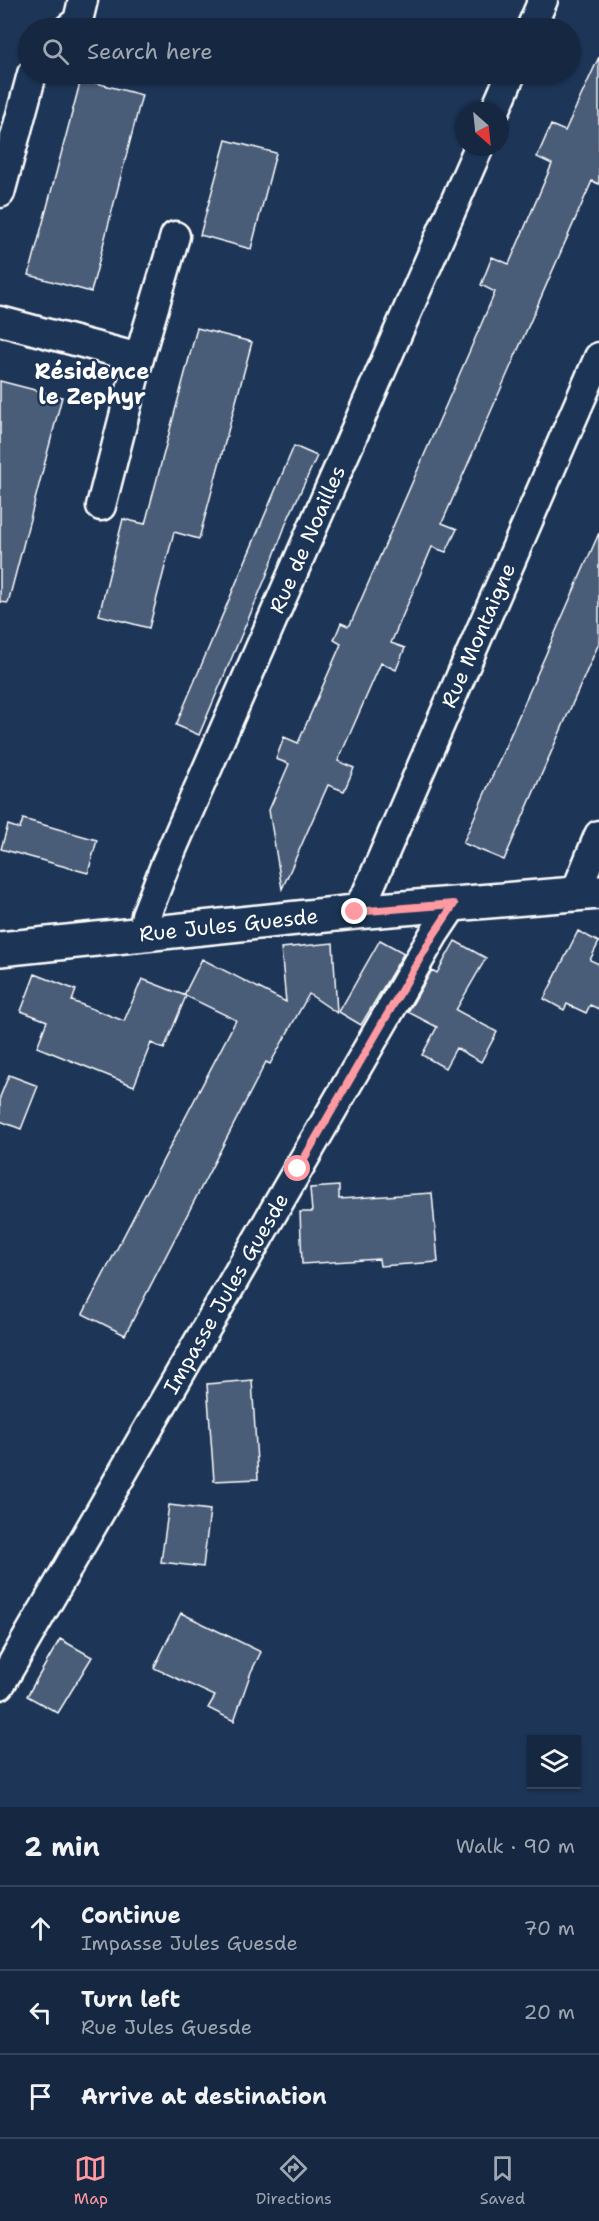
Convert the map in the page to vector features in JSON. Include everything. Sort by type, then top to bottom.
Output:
[{"type":"main road","name":"Rue Jules Guesde","points":[[0,949],[355,912],[587,893]]},
{"type":"street","points":[[79,18],[83,0]]},
{"type":"street","points":[[535,18],[543,0]]},
{"type":"street","points":[[0,193],[29,84]]},
{"type":"street","points":[[499,102],[507,84]]},
{"type":"street","name":"Rue de Noailles","points":[[143,934],[146,915],[166,863],[475,156]]},
{"type":"street","points":[[101,506],[139,358],[175,236]]},
{"type":"street","points":[[0,321],[139,358]]},
{"type":"street","name":"Rue Montaigne","points":[[355,912],[367,893],[599,357]]},
{"type":"street","points":[[587,893],[599,835]]},
{"type":"street","name":"Impasse Jules Guesde","points":[[0,1685],[434,934],[454,904]]},
{"type":"building","points":[[599,57],[599,184],[592,181],[442,523],[457,529],[446,552],[432,547],[391,643],[405,648],[396,670],[381,663],[338,761],[354,768],[344,791],[328,785],[282,889],[269,810],[289,764],[276,759],[284,737],[298,743],[341,644],[334,640],[341,623],[350,625],[495,292],[481,285],[492,257],[509,264],[552,164],[537,157],[551,125],[565,131]]},
{"type":"building","points":[[80,84],[100,84],[142,95],[91,292],[29,275]]},
{"type":"building","points":[[226,140],[276,153],[251,249],[200,235]]},
{"type":"building","points":[[197,328],[252,342],[199,539],[174,532],[149,628],[99,615],[123,519],[145,524]]},
{"type":"building","points":[[0,381],[62,397],[8,603],[0,602]]},
{"type":"building","points":[[294,446],[317,456],[287,521],[266,577],[199,735],[176,725]]},
{"type":"building","points":[[599,533],[599,643],[504,860],[463,843]]},
{"type":"building","points":[[23,819],[97,840],[88,873],[1,849],[8,825],[20,829]]},
{"type":"building","points":[[578,931],[599,942],[590,960],[599,964],[599,1009],[590,1005],[586,1013],[567,1004],[564,1010],[544,999]]},
{"type":"building","points":[[380,940],[404,953],[361,1025],[339,1012]]},
{"type":"building","points":[[455,941],[486,958],[456,1010],[497,1032],[481,1062],[456,1048],[445,1068],[422,1055],[437,1027],[408,1012],[432,970],[437,973]]},
{"type":"building","points":[[333,943],[337,1013],[309,994],[270,1064],[266,1062],[125,1335],[83,1314],[236,1020],[184,995],[202,959],[286,1002],[281,948]]},
{"type":"building","points":[[35,974],[76,990],[72,1001],[124,1021],[142,979],[186,996],[164,1049],[151,1043],[134,1086],[37,1047],[47,1021],[21,1011]]},
{"type":"building","points":[[9,1075],[38,1086],[21,1129],[0,1121],[0,1097]]},
{"type":"building","points":[[339,1186],[339,1199],[432,1193],[438,1262],[380,1266],[379,1259],[302,1264],[300,1212],[312,1212],[310,1188]]},
{"type":"building","points":[[252,1380],[258,1479],[214,1481],[207,1384]]},
{"type":"building","points":[[169,1505],[210,1510],[203,1567],[161,1562]]},
{"type":"building","points":[[181,1613],[261,1652],[251,1672],[234,1721],[208,1708],[215,1696],[154,1668]]},
{"type":"building","points":[[60,1639],[92,1657],[58,1713],[27,1696]]},
{"type":"district","name":"Résidence le Zephyr","points":[[92,384]]},
{"type":"route","points":[[298,1169],[434,934],[454,904],[355,912]]}]
